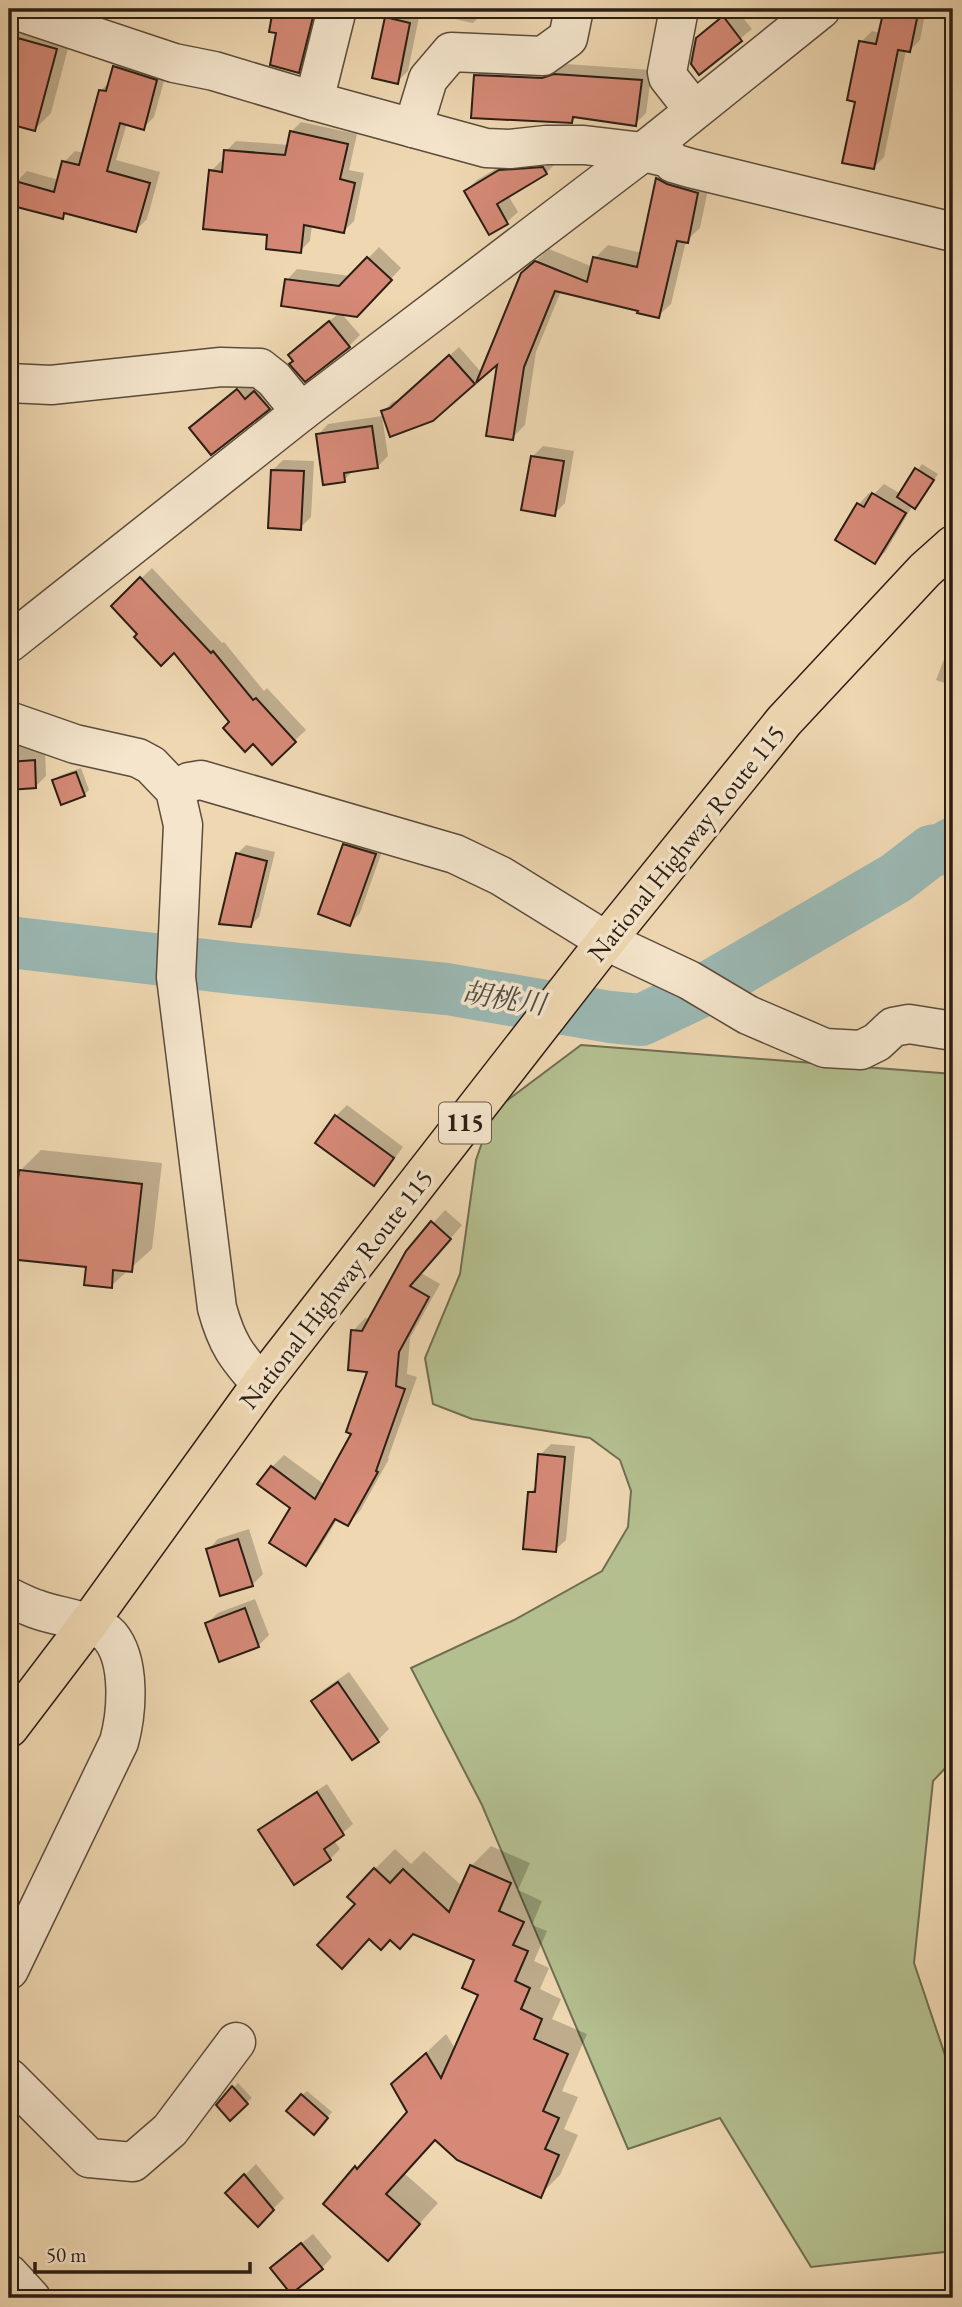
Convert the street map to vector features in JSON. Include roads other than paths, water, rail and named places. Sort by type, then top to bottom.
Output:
[{"type":"highway","name":"National Highway Route 115","points":[[9,1728],[88,1624],[261,1384],[606,941],[784,721],[925,570],[953,545]]},
{"type":"street","points":[[12,9],[174,63],[214,71],[314,101],[497,149],[584,145],[643,152],[669,158],[673,163],[690,168],[953,232]]},
{"type":"street","points":[[314,101],[337,9]]},
{"type":"street","points":[[413,128],[428,79],[451,52],[543,55],[568,38],[574,9]]},
{"type":"street","points":[[679,9],[667,72],[694,110]]},
{"type":"street","points":[[9,643],[301,412],[643,152],[821,9]]},
{"type":"street","points":[[9,383],[51,384],[221,368],[260,368],[274,379],[301,412]]},
{"type":"street","points":[[9,721],[75,744],[138,758],[151,765],[174,790],[183,825],[176,977],[217,1308],[233,1351],[261,1384]]},
{"type":"street","points":[[174,790],[189,782],[201,780],[455,854],[501,876],[606,941],[689,980],[748,1015],[825,1048],[861,1050],[877,1042],[893,1027],[909,1024],[953,1031]]},
{"type":"street","points":[[9,1597],[40,1611],[88,1624],[109,1635],[119,1654],[127,1692],[125,1722],[119,1742],[9,1970]]},
{"type":"street","points":[[9,2078],[89,2158],[133,2161],[170,2130],[236,2042]]},
{"type":"street","points":[[9,2274],[31,2298]]},
{"type":"waterway","name":"胡桃川","points":[[9,942],[240,969],[447,989],[641,1020],[702,991],[896,878],[931,851],[943,849],[953,843]]}]
